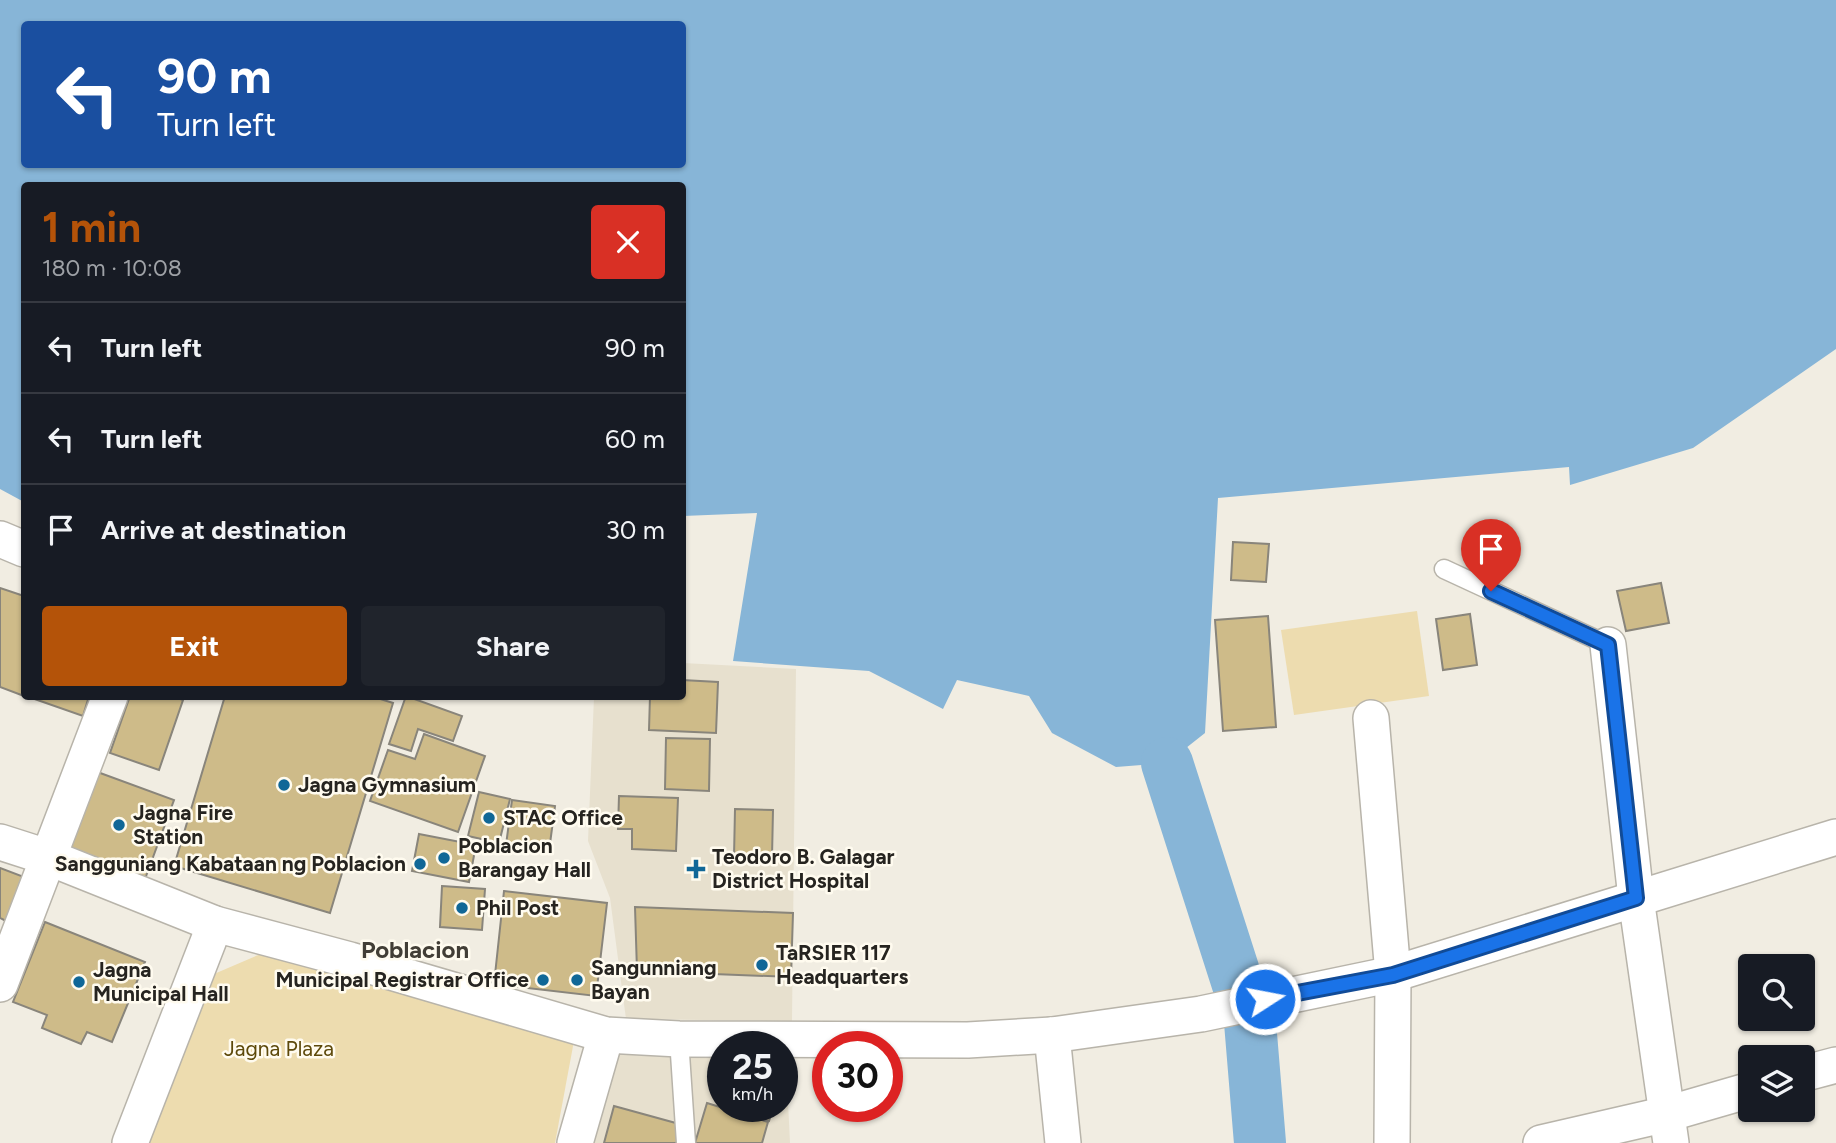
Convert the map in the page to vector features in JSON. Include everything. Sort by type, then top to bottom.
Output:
[{"type":"street","points":[[0,538],[21,548]]},
{"type":"street","points":[[1608,645],[1636,898],[1669,1128]]},
{"type":"street","points":[[0,984],[109,700]]},
{"type":"street","points":[[1371,718],[1393,975],[1392,1143]]},
{"type":"street","points":[[0,842],[215,924],[350,960],[606,1035],[679,1040],[968,1040],[1052,1035],[1201,1014],[1393,975],[1836,838]]},
{"type":"street","points":[[130,1143],[215,924]]},
{"type":"street","points":[[575,1143],[606,1035]]},
{"type":"street","points":[[1052,1035],[1063,1143]]},
{"type":"street","points":[[1815,1071],[1836,1065]]},
{"type":"street","points":[[1541,1143],[1669,1128],[1738,1096]]},
{"type":"lane","points":[[1444,569],[1608,645]]},
{"type":"lane","points":[[679,1040],[686,1143]]},
{"type":"shaded area","name":"Teodoro B. Galagar District Hospital","points":[[686,663],[796,669],[792,1021],[626,1019],[610,898],[588,841],[594,700],[686,700]]},
{"type":"shaded area","points":[[615,1048],[707,1055],[707,1122],[789,1122],[790,1143],[588,1143]]},
{"type":"green space","points":[[1417,611],[1429,696],[1294,715],[1281,630]]},
{"type":"green space","name":"Jagna Plaza","points":[[270,950],[576,1030],[555,1143],[140,1143],[207,977]]},
{"type":"water","points":[[0,0],[1836,0],[1836,349],[1693,448],[1570,485],[1569,467],[1218,498],[1205,733],[1167,763],[1116,767],[1052,733],[1029,696],[957,680],[943,709],[869,671],[733,661],[757,513],[686,516],[686,182],[21,182],[21,500],[0,489]]},
{"type":"building","points":[[1233,542],[1269,544],[1266,582],[1231,580]]},
{"type":"building","points":[[1661,583],[1669,623],[1626,631],[1617,591]]},
{"type":"building","points":[[0,588],[21,595],[21,695],[0,687]]},
{"type":"building","points":[[1470,614],[1477,665],[1443,670],[1436,619]]},
{"type":"building","points":[[1268,616],[1276,727],[1223,731],[1215,620]]},
{"type":"building","points":[[686,680],[718,682],[716,733],[649,730],[650,700],[686,700]]},
{"type":"building","points":[[37,700],[88,700],[83,716]]},
{"type":"building","points":[[129,700],[183,700],[159,770],[110,753]]},
{"type":"building","name":"Jagna Gymnasium","points":[[224,700],[384,700],[393,703],[330,913],[174,866]]},
{"type":"building","points":[[405,700],[417,700],[462,716],[453,741],[418,729],[411,751],[389,744]]},
{"type":"building","points":[[424,734],[485,756],[458,832],[370,801],[388,750],[415,759]]},
{"type":"building","points":[[666,738],[710,739],[709,791],[665,789]]},
{"type":"building","name":"Jagna Fire Station","points":[[92,770],[174,800],[145,879],[64,849]]},
{"type":"building","name":"STAC Office","points":[[479,792],[510,799],[499,843],[468,836]]},
{"type":"building","points":[[619,796],[678,798],[676,851],[632,849],[632,829],[618,829]]},
{"type":"building","points":[[512,800],[555,806],[549,851],[506,845]]},
{"type":"building","points":[[735,809],[773,810],[772,857],[734,857]]},
{"type":"building","name":"Poblacion Barangay Hall","points":[[419,834],[476,845],[469,882],[412,871]]},
{"type":"building","points":[[0,868],[24,877],[6,921],[0,918]]},
{"type":"building","name":"Phil Post","points":[[442,886],[485,889],[482,930],[440,927]]},
{"type":"building","points":[[504,891],[607,903],[596,996],[494,984]]},
{"type":"building","points":[[635,907],[793,913],[791,977],[637,971]]},
{"type":"building","name":"Jagna Municipal Hall","points":[[45,922],[145,962],[112,1042],[87,1032],[81,1044],[42,1028],[47,1015],[13,1002]]},
{"type":"building","points":[[707,1103],[707,1122],[768,1122],[762,1143],[695,1143]]},
{"type":"building","points":[[614,1106],[683,1125],[677,1143],[604,1143]]},
{"type":"waterway","points":[[1167,763],[1250,1022],[1260,1143]]},
{"type":"place","name":"Jagna Gymnasium","points":[[284,785]]},
{"type":"place","name":"STAC Office","points":[[489,818]]},
{"type":"place","name":"Jagna Fire Station","points":[[119,825]]},
{"type":"place","name":"Poblacion Barangay Hall","points":[[444,858]]},
{"type":"place","name":"Sangguniang Kabataan ng Poblacion","points":[[420,864]]},
{"type":"place","name":"Teodoro B. Galagar District Hospital","points":[[696,869]]},
{"type":"place","name":"Phil Post","points":[[462,908]]},
{"type":"place","name":"TaRSIER 117 Headquarters","points":[[762,965]]},
{"type":"place","name":"Municipal Registrar Office","points":[[543,980]]},
{"type":"place","name":"Sangunniang Bayan","points":[[577,980]]},
{"type":"place","name":"Jagna Municipal Hall","points":[[79,982]]},
{"type":"district","name":"Poblacion","points":[[415,950]]},
{"type":"route","points":[[1265,999],[1393,975],[1636,898],[1608,645],[1491,591]]}]
